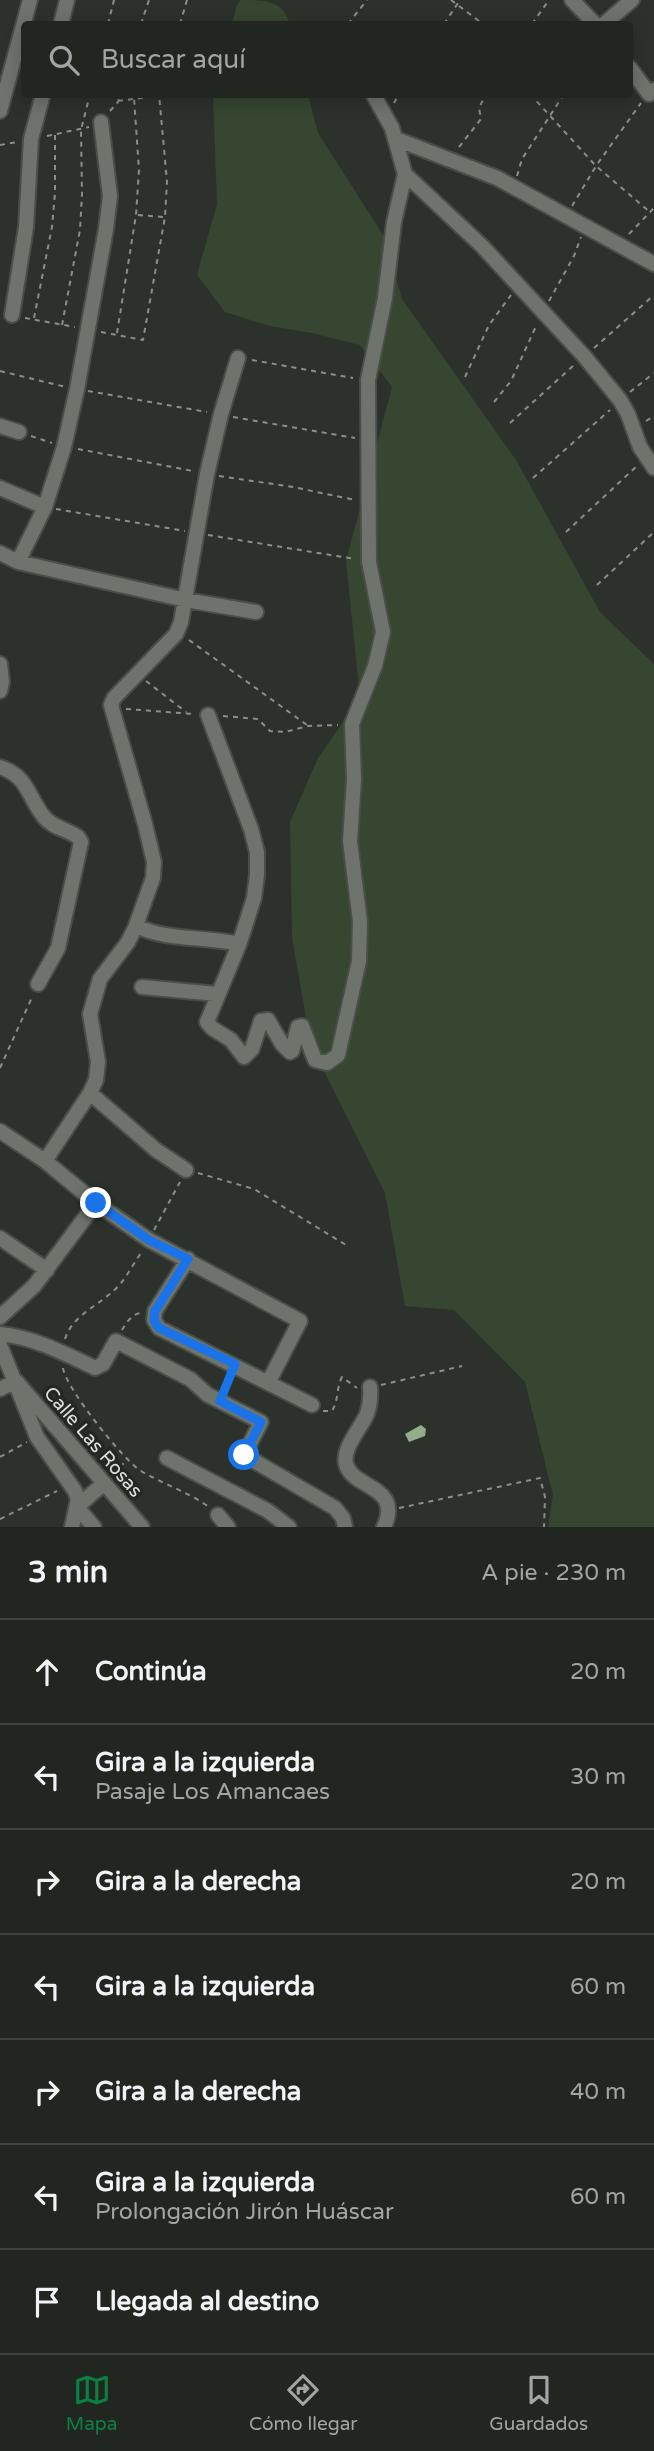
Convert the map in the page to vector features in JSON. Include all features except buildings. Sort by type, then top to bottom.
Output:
[{"type":"street","points":[[24,21],[30,0]]},
{"type":"street","points":[[62,21],[67,0]]},
{"type":"street","points":[[572,0],[592,21]]},
{"type":"street","points":[[608,21],[632,0]]},
{"type":"street","points":[[0,111],[21,33]]},
{"type":"street","points":[[633,72],[652,92]]},
{"type":"street","points":[[12,315],[26,227],[31,139],[42,98]]},
{"type":"street","points":[[208,715],[251,829],[257,852],[257,875],[254,898],[239,944],[208,1022],[231,1041],[244,1057],[252,1049],[264,1019],[268,1020],[287,1051],[292,1051],[298,1027],[302,1026],[315,1060],[327,1063],[338,1055],[359,961],[360,922],[350,841],[354,779],[352,724],[375,666],[383,632],[369,562],[368,380],[385,298],[394,222],[405,174],[396,139],[375,98]]},
{"type":"street","points":[[19,562],[45,507],[64,447],[77,389],[110,196],[101,122]]},
{"type":"street","points":[[396,139],[516,187],[654,264]]},
{"type":"street","points":[[405,174],[482,246],[584,356],[620,400],[650,463]]},
{"type":"street","points":[[45,1161],[96,1080],[98,1062],[90,1014],[100,979],[128,942],[153,878],[154,862],[145,824],[111,708],[114,698],[177,631],[181,622],[207,474],[238,358]]},
{"type":"street","points":[[0,426],[19,432]]},
{"type":"street","points":[[0,488],[45,507]]},
{"type":"street","points":[[1,558],[186,600],[256,612]]},
{"type":"street","points":[[0,664],[0,691]]},
{"type":"street","points":[[0,767],[13,772],[22,780],[44,817],[58,828],[73,833],[81,842],[58,948],[38,984]]},
{"type":"street","points":[[136,926],[166,936],[218,939],[239,944]]},
{"type":"street","points":[[142,987],[218,994]]},
{"type":"street","points":[[90,1093],[156,1150],[186,1170]]},
{"type":"street","points":[[0,1131],[45,1161],[96,1203],[149,1240],[300,1321],[268,1381]]},
{"type":"street","points":[[0,1317],[34,1286],[96,1203]]},
{"type":"street","points":[[0,1238],[47,1270]]},
{"type":"street","points":[[188,1259],[155,1311],[154,1320],[159,1328],[312,1405]]},
{"type":"street","points":[[0,1334],[61,1351],[95,1368],[100,1367],[116,1341],[190,1379],[208,1395],[261,1422],[244,1455],[335,1507],[343,1518],[345,1527]]},
{"type":"street","points":[[0,1345],[37,1437],[78,1499],[72,1527]]},
{"type":"street","points":[[0,1389],[16,1381]]},
{"type":"street","name":"Calle Las Rosas","points":[[16,1381],[142,1527]]},
{"type":"street","points":[[371,1394],[367,1414],[345,1456],[349,1471],[380,1493],[388,1503],[389,1516],[384,1527]]},
{"type":"street","points":[[167,1458],[268,1511],[289,1527]]},
{"type":"street","points":[[77,1507],[103,1484]]},
{"type":"street","points":[[77,1507],[94,1527]]},
{"type":"street","points":[[218,1515],[228,1527]]},
{"type":"path","points":[[110,21],[114,0]]},
{"type":"path","points":[[142,21],[149,0]]},
{"type":"path","points":[[181,21],[187,0]]},
{"type":"path","points":[[350,21],[367,0]]},
{"type":"path","points":[[451,0],[478,21]]},
{"type":"path","points":[[446,21],[460,0]]},
{"type":"path","points":[[534,21],[549,0]]},
{"type":"path","points":[[566,216],[628,119],[652,92]]},
{"type":"path","points":[[62,325],[80,230],[81,130],[89,98]]},
{"type":"path","points":[[0,145],[81,130],[101,122],[119,98]]},
{"type":"path","points":[[117,335],[136,215],[139,170],[134,98],[118,102]]},
{"type":"path","points":[[12,315],[143,340],[165,217],[167,182],[158,98]]},
{"type":"path","points":[[452,161],[481,119],[479,108],[484,98]]},
{"type":"path","points":[[533,98],[596,166],[650,212]]},
{"type":"path","points":[[516,187],[522,159],[561,98]]},
{"type":"path","points":[[33,319],[52,227],[55,135]]},
{"type":"path","points":[[618,245],[654,208]]},
{"type":"path","points":[[136,215],[165,217]]},
{"type":"path","points":[[465,377],[489,325],[518,286]]},
{"type":"path","points":[[510,423],[654,295]]},
{"type":"path","points":[[238,358],[368,380]]},
{"type":"path","points":[[0,371],[77,389],[370,441]]},
{"type":"path","points":[[533,478],[654,373]]},
{"type":"path","points":[[19,432],[64,447],[370,503]]},
{"type":"path","points":[[566,532],[650,463]]},
{"type":"path","points":[[597,585],[654,532]]},
{"type":"path","points":[[177,631],[308,726]]},
{"type":"path","points":[[137,674],[188,714]]},
{"type":"path","points":[[111,708],[258,719],[270,731],[285,732],[308,726],[352,724]]},
{"type":"path","points":[[0,1068],[38,984]]},
{"type":"path","points":[[218,1515],[205,1505],[139,1470],[127,1460],[68,1384],[63,1373],[61,1351],[67,1333],[74,1322],[121,1283],[149,1240],[186,1170],[254,1189],[346,1245]]},
{"type":"path","points":[[116,1341],[125,1323],[136,1314],[155,1311]]},
{"type":"path","points":[[220,1401],[235,1364]]},
{"type":"path","points":[[312,1405],[326,1412],[332,1411],[339,1400],[338,1385],[342,1377],[371,1394],[462,1366]]},
{"type":"path","points":[[0,1457],[37,1437]]},
{"type":"path","points":[[103,1484],[127,1460]]},
{"type":"path","points":[[388,1510],[540,1478],[545,1497],[544,1527]]},
{"type":"path","points":[[0,1519],[70,1484]]},
{"type":"green space","points":[[241,0],[272,3],[283,10],[289,21],[233,21]]},
{"type":"green space","points":[[213,98],[309,98],[318,133],[385,238],[402,299],[516,460],[600,612],[654,664],[654,1527],[548,1527],[553,1495],[525,1382],[454,1310],[405,1306],[385,1193],[311,1045],[292,938],[290,822],[318,758],[360,698],[346,561],[392,387],[360,345],[270,326],[225,312],[197,275],[217,204]]},
{"type":"route","points":[[96,1203],[149,1240],[188,1259],[155,1311],[154,1320],[159,1328],[235,1364],[220,1401],[261,1422],[244,1455]]}]
